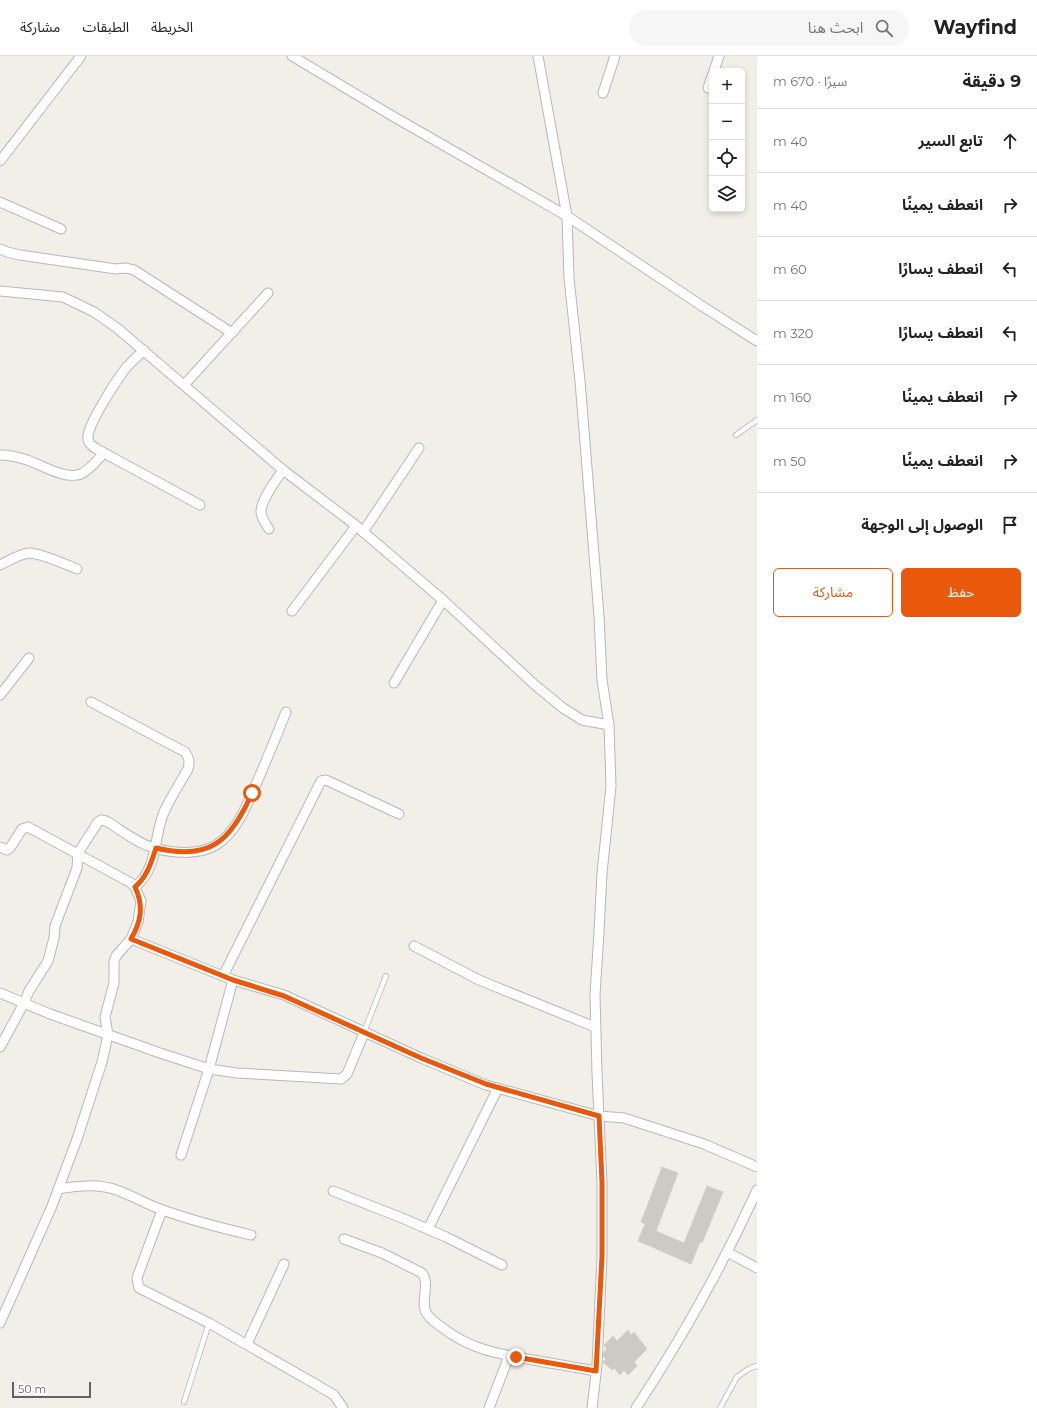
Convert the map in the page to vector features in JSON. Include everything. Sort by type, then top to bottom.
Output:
[{"type":"street","points":[[0,162],[81,56]]},
{"type":"street","points":[[292,56],[388,114],[567,216],[757,341]]},
{"type":"street","points":[[538,56],[567,216],[569,278],[599,616],[602,680],[609,725],[611,786],[602,873],[600,932],[594,995],[602,1182],[602,1256],[596,1371],[592,1408]]},
{"type":"street","points":[[603,92],[615,56]]},
{"type":"street","points":[[715,68],[719,56]]},
{"type":"street","points":[[0,202],[60,229]]},
{"type":"street","points":[[0,249],[20,255],[116,269],[126,268],[134,270],[232,333]]},
{"type":"street","points":[[0,291],[63,297],[94,312],[117,328],[283,470],[359,529],[443,600],[563,708],[582,720],[609,725]]},
{"type":"street","points":[[184,385],[268,293]]},
{"type":"street","points":[[144,350],[127,367],[110,393],[90,428],[88,436],[90,444],[200,505]]},
{"type":"street","points":[[292,611],[359,529],[419,448]]},
{"type":"street","points":[[0,455],[15,456],[52,471],[72,475],[84,472],[104,453]]},
{"type":"street","points":[[269,528],[262,518],[262,506],[283,470]]},
{"type":"street","points":[[0,565],[30,553],[50,558],[77,569]]},
{"type":"street","points":[[394,683],[443,600]]},
{"type":"street","points":[[0,695],[29,658]]},
{"type":"street","points":[[91,702],[185,752],[190,761],[188,769],[161,819],[156,848],[146,875],[135,887]]},
{"type":"street","points":[[0,1047],[24,1004],[29,991],[49,957],[54,938],[55,926],[77,868],[78,854],[98,822],[101,820],[106,821],[142,844],[173,852],[194,851],[215,845],[223,840],[236,826],[245,810],[286,712]]},
{"type":"street","points":[[223,976],[321,781],[326,780],[399,814]]},
{"type":"street","points":[[0,847],[7,850],[10,848],[22,829],[28,827],[131,883],[135,887],[141,901],[138,922],[131,939],[116,956],[114,962],[114,982],[105,1017],[108,1035],[102,1062],[82,1125],[58,1189],[22,1276],[0,1323]]},
{"type":"street","points":[[131,939],[233,980],[284,996],[421,1058],[498,1088],[599,1116],[624,1118],[671,1132],[757,1166]]},
{"type":"street","points":[[414,946],[479,980],[595,1027]]},
{"type":"street","points":[[181,1155],[209,1069],[233,980]]},
{"type":"street","points":[[0,993],[24,1004],[108,1035],[209,1069],[237,1073],[341,1079],[347,1074],[364,1033]]},
{"type":"street","points":[[428,1229],[498,1088]]},
{"type":"street","points":[[58,1189],[78,1186],[98,1186],[117,1190],[162,1210],[251,1235]]},
{"type":"street","points":[[333,1191],[428,1229],[502,1265]]},
{"type":"street","points":[[636,1408],[674,1349],[756,1196]]},
{"type":"street","points":[[162,1210],[138,1275],[137,1285],[141,1290],[209,1322],[247,1344],[334,1395],[343,1408]]},
{"type":"street","points":[[344,1239],[382,1253],[422,1273],[425,1277],[426,1284],[425,1306],[428,1316],[450,1334],[469,1345],[494,1353],[596,1371]]},
{"type":"street","points":[[727,1252],[757,1268]]},
{"type":"street","points":[[247,1344],[284,1264]]},
{"type":"street","points":[[489,1408],[509,1356]]},
{"type":"lane","points":[[736,435],[757,420]]},
{"type":"lane","points":[[364,1033],[386,976]]},
{"type":"lane","points":[[184,1402],[209,1322]]},
{"type":"lane","points":[[720,1408],[737,1377],[750,1368],[757,1366]]},
{"type":"building","points":[[662,1167],[678,1173],[656,1231],[684,1243],[707,1186],[723,1192],[702,1243],[700,1242],[691,1264],[638,1241],[645,1224],[641,1222]]},
{"type":"building","points":[[628,1330],[631,1335],[634,1332],[647,1349],[634,1362],[637,1366],[628,1375],[624,1370],[620,1375],[614,1368],[612,1370],[603,1362],[606,1359],[603,1356],[604,1352],[607,1349],[604,1345],[613,1336],[617,1341]]},
{"type":"route","points":[[252,793],[236,826],[223,840],[215,845],[205,849],[183,852],[173,852],[156,848],[146,875],[135,887],[141,901],[138,922],[131,939],[233,980],[284,996],[421,1058],[486,1084],[599,1116],[602,1182],[602,1256],[596,1371],[516,1357]]}]
